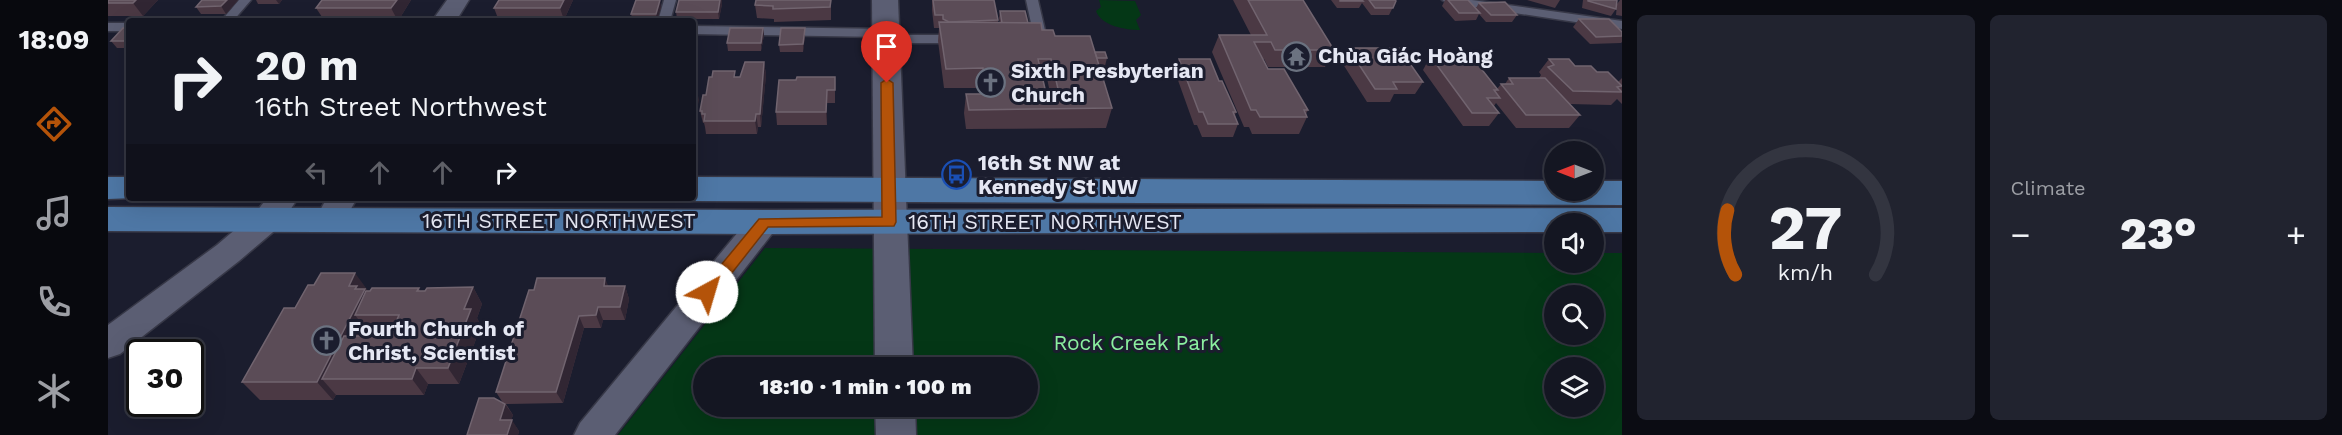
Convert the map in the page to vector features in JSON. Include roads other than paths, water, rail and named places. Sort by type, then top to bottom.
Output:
[{"type":"main road","points":[[108,188],[126,188]]},
{"type":"main road","name":"16TH STREET NORTHWEST","points":[[696,189],[889,206],[1622,220]]},
{"type":"main road","name":"16TH STREET NORTHWEST","points":[[108,219],[276,208],[336,208],[764,222],[889,206],[1622,193]]},
{"type":"street","points":[[446,18],[458,0]]},
{"type":"street","points":[[885,0],[894,357]]},
{"type":"street","points":[[108,344],[228,253],[276,208]]},
{"type":"street","points":[[593,435],[764,222]]},
{"type":"street","points":[[895,417],[896,435]]},
{"type":"lane","points":[[230,18],[245,0]]},
{"type":"lane","points":[[665,18],[670,0]]},
{"type":"lane","points":[[1030,39],[1041,39],[1032,0]]},
{"type":"lane","points":[[1448,0],[1622,26]]},
{"type":"lane","points":[[108,27],[126,27]]},
{"type":"lane","points":[[696,30],[971,39]]},
{"type":"place","name":"Chùa Giác Hoàng","points":[[1297,56]]},
{"type":"place","name":"Sixth Presbyterian Church","points":[[990,83]]},
{"type":"place","name":"16th St NW at Kennedy St NW","points":[[957,175]]},
{"type":"place","name":"Fourth Church of Christ, Scientist","points":[[327,341]]},
{"type":"park label","name":"Rock Creek Park","points":[[1137,343]]}]
